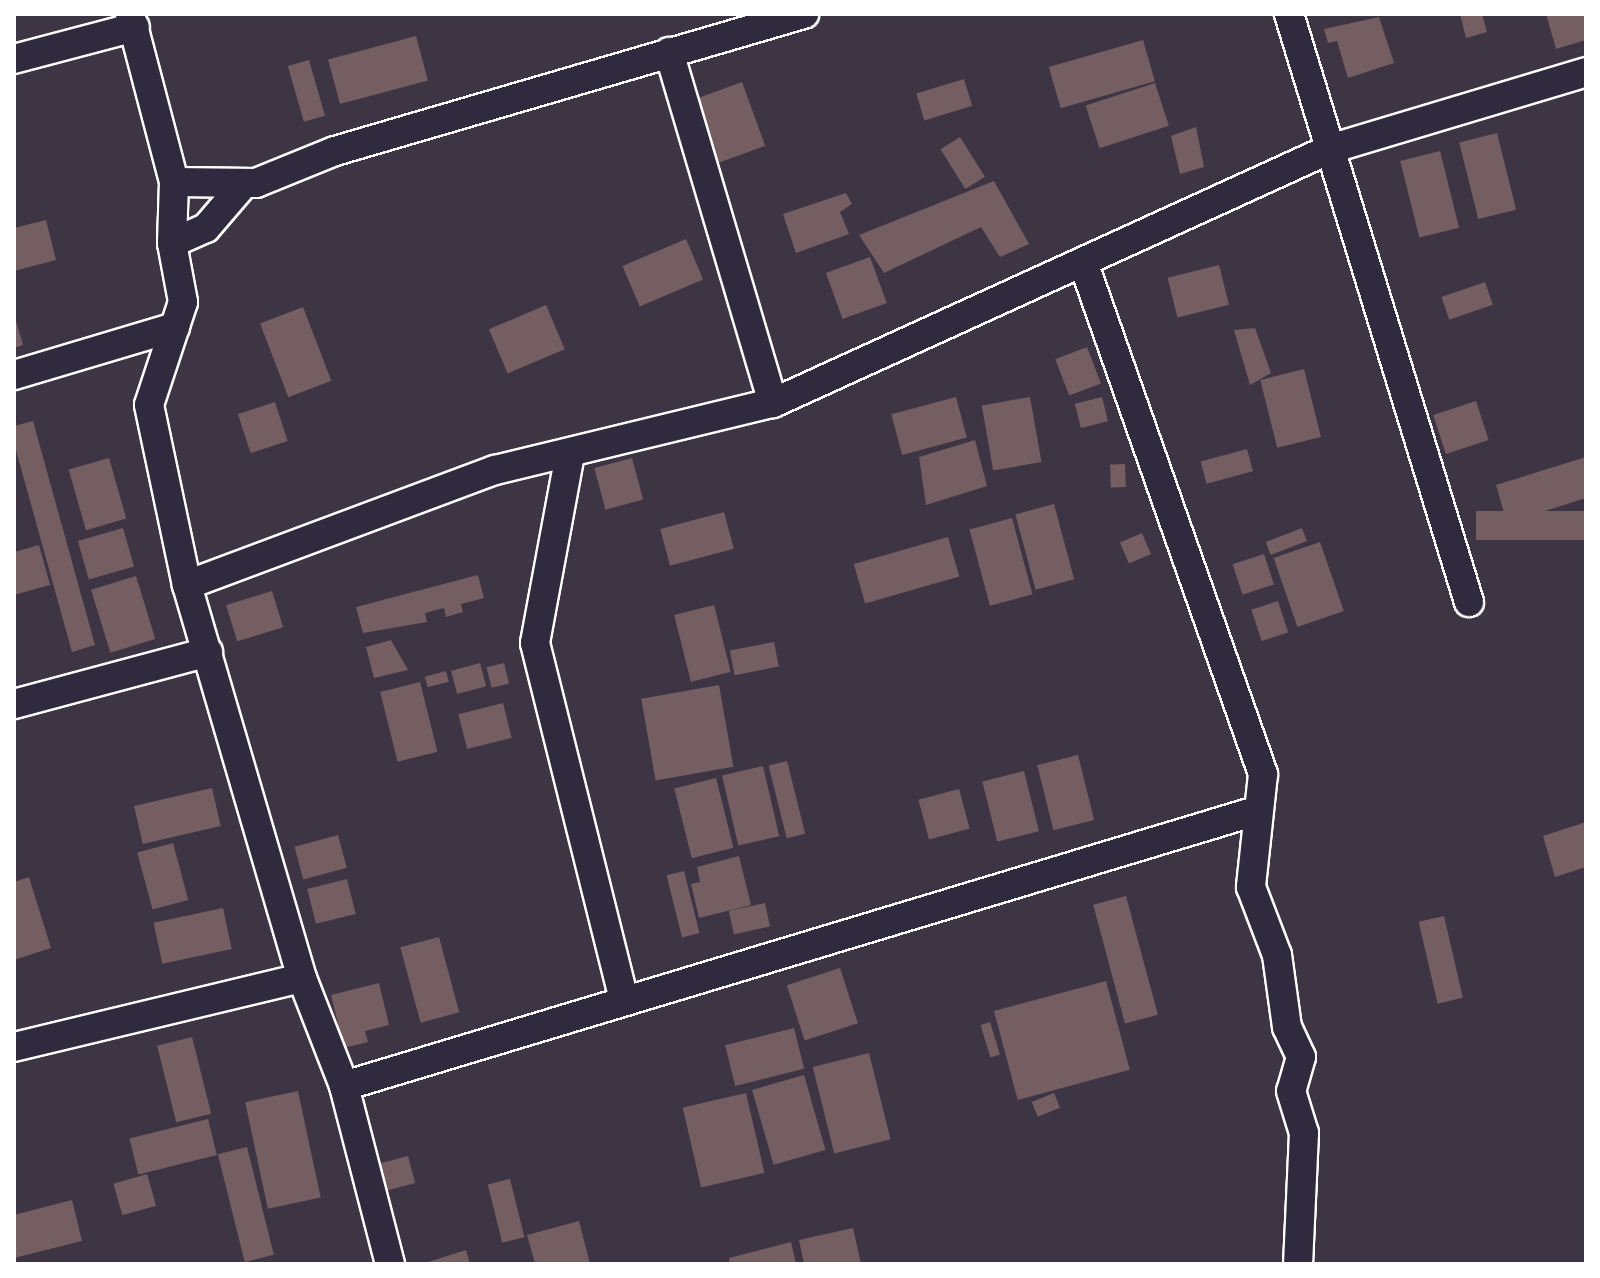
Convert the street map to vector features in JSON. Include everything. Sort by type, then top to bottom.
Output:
[{"type":"street","points":[[174,182],[242,186],[669,52],[739,23],[804,14]]},
{"type":"street","points":[[1289,14],[1469,602]]},
{"type":"street","points":[[14,59],[132,20],[174,182],[172,243],[183,302],[149,405],[187,585],[302,978],[344,1086],[388,1263]]},
{"type":"street","points":[[669,52],[773,403]]},
{"type":"street","points":[[187,585],[495,470],[773,403],[1330,149],[1586,72]]},
{"type":"street","points":[[172,243],[206,228],[242,186]]},
{"type":"street","points":[[1083,262],[1263,774],[1256,811],[1251,887],[1277,955],[1287,1027],[1301,1057],[1291,1091],[1304,1133],[1298,1264]]},
{"type":"street","points":[[14,375],[175,327]]},
{"type":"street","points":[[570,454],[535,643],[623,997]]},
{"type":"street","points":[[14,704],[208,652]]},
{"type":"street","points":[[344,1086],[623,997],[1256,811]]},
{"type":"street","points":[[14,1047],[302,978]]},
{"type":"building","points":[[1460,14],[1482,14],[1487,32],[1466,38]]},
{"type":"building","points":[[1546,14],[1586,14],[1586,40],[1556,49]]},
{"type":"building","points":[[1379,17],[1394,63],[1348,78],[1337,41],[1328,43],[1324,29]]},
{"type":"building","points":[[416,36],[428,80],[340,104],[328,60]]},
{"type":"building","points":[[1143,40],[1155,81],[1061,108],[1049,67]]},
{"type":"building","points":[[309,60],[325,116],[304,122],[288,66]]},
{"type":"building","points":[[964,79],[972,106],[924,120],[916,94]]},
{"type":"building","points":[[742,82],[765,146],[710,166],[687,102]]},
{"type":"building","points":[[1155,83],[1169,126],[1099,148],[1086,106]]},
{"type":"building","points":[[1196,127],[1204,167],[1180,174],[1171,136]]},
{"type":"building","points":[[1497,133],[1516,210],[1478,219],[1459,142]]},
{"type":"building","points":[[960,137],[985,177],[965,189],[940,149]]},
{"type":"building","points":[[1440,151],[1459,228],[1419,238],[1400,161]]},
{"type":"building","points":[[994,181],[1029,244],[1000,257],[981,227],[884,273],[859,235]]},
{"type":"building","points":[[846,193],[852,204],[840,212],[849,234],[796,253],[783,214]]},
{"type":"building","points":[[46,220],[56,260],[14,271],[14,228]]},
{"type":"building","points":[[686,239],[703,280],[640,306],[622,266]]},
{"type":"building","points":[[870,257],[887,303],[843,319],[826,273]]},
{"type":"building","points":[[1219,265],[1229,305],[1177,318],[1168,278]]},
{"type":"building","points":[[1485,282],[1493,305],[1449,320],[1442,297]]},
{"type":"building","points":[[546,305],[565,349],[508,373],[489,329]]},
{"type":"building","points":[[303,307],[331,381],[288,397],[260,323]]},
{"type":"building","points":[[14,314],[23,345],[14,348]]},
{"type":"building","points":[[1255,328],[1271,373],[1250,385],[1234,330]]},
{"type":"building","points":[[1087,347],[1101,383],[1069,396],[1055,359]]},
{"type":"building","points":[[1304,369],[1321,437],[1277,448],[1260,380]]},
{"type":"building","points":[[956,397],[967,438],[902,455],[891,414]]},
{"type":"building","points":[[1030,397],[1041,462],[993,471],[982,406]]},
{"type":"building","points":[[1102,397],[1108,421],[1081,428],[1075,404]]},
{"type":"building","points":[[1476,401],[1489,440],[1446,454],[1433,415]]},
{"type":"building","points":[[275,402],[288,441],[251,453],[238,414]]},
{"type":"building","points":[[33,421],[95,645],[72,652],[14,443],[14,426]]},
{"type":"building","points":[[975,440],[987,486],[926,505],[919,457]]},
{"type":"building","points":[[1247,449],[1253,471],[1207,484],[1201,461]]},
{"type":"building","points":[[1586,457],[1586,498],[1507,523],[1496,485]]},
{"type":"building","points":[[109,458],[126,519],[86,530],[69,470]]},
{"type":"building","points":[[632,458],[643,500],[605,510],[594,468]]},
{"type":"building","points":[[1125,464],[1126,487],[1111,488],[1110,465]]},
{"type":"building","points":[[1054,504],[1074,579],[1036,590],[1015,514]]},
{"type":"building","points":[[1476,511],[1586,511],[1586,540],[1476,540]]},
{"type":"building","points":[[724,512],[734,549],[670,566],[660,529]]},
{"type":"building","points":[[1012,518],[1032,594],[990,606],[969,529]]},
{"type":"building","points":[[123,528],[134,566],[89,579],[78,541]]},
{"type":"building","points":[[1302,528],[1307,541],[1271,555],[1266,542]]},
{"type":"building","points":[[1142,533],[1151,554],[1129,564],[1120,542]]},
{"type":"building","points":[[948,537],[959,576],[865,603],[854,564]]},
{"type":"building","points":[[1320,542],[1344,611],[1297,627],[1274,558]]},
{"type":"building","points":[[39,545],[50,585],[14,595],[14,552]]},
{"type":"building","points":[[1264,554],[1274,584],[1243,595],[1233,564]]},
{"type":"building","points":[[478,575],[484,598],[461,604],[463,612],[446,617],[444,608],[425,613],[427,622],[363,633],[356,607]]},
{"type":"building","points":[[136,576],[155,639],[110,653],[91,590]]},
{"type":"building","points":[[272,591],[283,627],[237,641],[226,605]]},
{"type":"building","points":[[1278,601],[1288,632],[1262,641],[1251,610]]},
{"type":"building","points":[[714,605],[731,672],[691,682],[674,615]]},
{"type":"building","points":[[391,640],[408,670],[374,678],[366,647]]},
{"type":"building","points":[[774,642],[779,667],[735,675],[730,651]]},
{"type":"building","points":[[480,663],[486,686],[457,694],[451,671]]},
{"type":"building","points":[[504,663],[509,683],[492,688],[487,667]]},
{"type":"building","points":[[446,671],[449,682],[428,687],[425,677]]},
{"type":"building","points":[[420,682],[437,752],[398,762],[380,692]]},
{"type":"building","points":[[719,685],[733,767],[656,780],[641,699]]},
{"type":"building","points":[[503,703],[512,738],[467,749],[458,714]]},
{"type":"building","points":[[1078,755],[1094,820],[1053,830],[1037,765]]},
{"type":"building","points":[[787,761],[805,834],[787,838],[769,766]]},
{"type":"building","points":[[763,766],[779,836],[738,846],[722,775]]},
{"type":"building","points":[[1024,771],[1039,831],[997,842],[982,781]]},
{"type":"building","points":[[716,778],[733,848],[692,858],[674,788]]},
{"type":"building","points":[[212,788],[221,826],[143,844],[134,806]]},
{"type":"building","points":[[959,789],[970,829],[929,839],[918,800]]},
{"type":"building","points":[[1586,822],[1586,867],[1555,877],[1543,836]]},
{"type":"building","points":[[338,835],[347,868],[303,879],[295,847]]},
{"type":"building","points":[[173,843],[188,900],[153,910],[137,853]]},
{"type":"building","points":[[739,856],[751,905],[699,918],[691,884],[700,882],[697,867]]},
{"type":"building","points":[[684,871],[699,933],[682,937],[667,875]]},
{"type":"building","points":[[29,877],[51,948],[14,960],[14,882]]},
{"type":"building","points":[[347,879],[356,914],[316,924],[307,889]]},
{"type":"building","points":[[1126,896],[1158,1015],[1125,1024],[1093,905]]},
{"type":"building","points":[[765,903],[770,926],[734,934],[729,911]]},
{"type":"building","points":[[223,908],[232,949],[162,964],[154,923]]},
{"type":"building","points":[[1444,916],[1463,998],[1438,1004],[1419,922]]},
{"type":"building","points":[[439,937],[459,1012],[421,1023],[400,947]]},
{"type":"building","points":[[840,968],[858,1023],[805,1040],[787,985]]},
{"type":"building","points":[[1106,981],[1130,1070],[1018,1100],[994,1011]]},
{"type":"building","points":[[379,983],[389,1025],[365,1031],[368,1042],[344,1048],[331,995]]},
{"type":"building","points":[[990,1022],[1000,1055],[990,1057],[980,1025]]},
{"type":"building","points":[[794,1028],[804,1069],[735,1086],[725,1045]]},
{"type":"building","points":[[192,1037],[211,1114],[176,1122],[157,1046]]},
{"type":"building","points":[[869,1053],[891,1139],[834,1153],[813,1067]]},
{"type":"building","points":[[804,1075],[825,1150],[774,1165],[752,1090]]},
{"type":"building","points":[[298,1091],[321,1198],[268,1209],[245,1102]]},
{"type":"building","points":[[746,1093],[764,1173],[701,1188],[683,1108]]},
{"type":"building","points":[[1054,1093],[1060,1108],[1038,1117],[1032,1102]]},
{"type":"building","points":[[208,1119],[217,1155],[138,1174],[129,1139]]},
{"type":"building","points":[[247,1147],[274,1255],[245,1262],[218,1154]]},
{"type":"building","points":[[408,1156],[415,1183],[381,1192],[374,1165]]},
{"type":"building","points":[[147,1174],[156,1206],[122,1215],[113,1184]]},
{"type":"building","points":[[510,1179],[525,1237],[502,1243],[488,1185]]},
{"type":"building","points":[[72,1200],[82,1241],[14,1258],[14,1215]]},
{"type":"building","points":[[579,1221],[590,1264],[535,1264],[527,1235]]},
{"type":"building","points":[[853,1228],[861,1264],[804,1264],[799,1240]]},
{"type":"building","points":[[791,1242],[796,1264],[730,1264],[729,1258]]},
{"type":"building","points":[[466,1250],[470,1264],[425,1264],[425,1263]]}]
